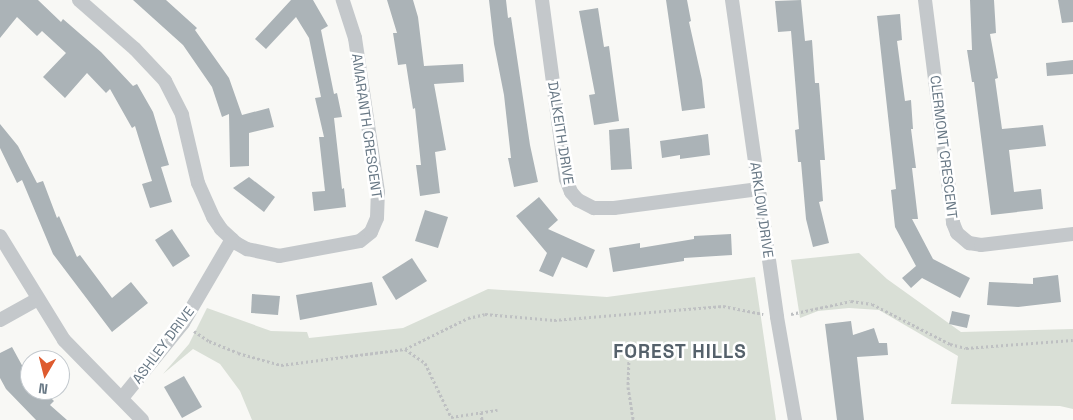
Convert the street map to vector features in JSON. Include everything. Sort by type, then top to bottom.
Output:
[{"type":"street","name":"AMARANTH CRESCENT","points":[[79,0],[136,49],[165,81],[182,115],[193,167],[213,217],[232,239],[253,251],[271,256],[288,255],[360,241],[366,238],[374,225],[379,208],[355,38],[343,0]]},
{"type":"street","name":"DALKEITH DRIVE","points":[[542,0],[566,179],[571,192],[578,200],[594,208],[614,208],[759,189]]},
{"type":"street","name":"ARKLOW DRIVE","points":[[732,0],[777,317],[794,420]]},
{"type":"street","name":"CLERMONT CRESCENT","points":[[925,0],[953,223],[956,233],[969,243],[977,245],[1073,234]]},
{"type":"street","points":[[0,236],[64,340],[142,420]]},
{"type":"street","name":"ASHLEY DRIVE","points":[[122,398],[184,323],[232,239]]},
{"type":"street","points":[[0,320],[38,299]]},
{"type":"path","points":[[184,323],[209,341],[238,354],[281,365],[405,349],[468,318],[485,314],[554,320],[724,306],[777,317],[851,301],[872,304],[950,344],[966,348],[1073,340]]},
{"type":"path","points":[[405,349],[425,363],[451,417],[497,410]]},
{"type":"path","points":[[629,357],[628,386],[633,420]]},
{"type":"path","points":[[482,412],[482,420]]},
{"type":"shaded area","points":[[859,253],[887,279],[961,332],[1073,329],[1073,409],[1060,406],[951,404],[958,356],[879,310],[849,308],[818,311],[800,318],[791,260]]},
{"type":"shaded area","points":[[755,277],[776,420],[252,420],[240,391],[220,364],[193,349],[163,374],[189,344],[207,308],[271,331],[307,332],[309,338],[403,328],[488,289],[607,297]]},
{"type":"building","points":[[0,0],[38,0],[61,22],[63,19],[101,52],[133,86],[137,84],[153,112],[169,165],[161,167],[172,202],[150,208],[142,184],[152,181],[135,126],[132,128],[110,89],[106,93],[87,73],[65,98],[43,77],[66,53],[42,31],[37,36],[17,17],[0,38]]},
{"type":"building","points":[[133,0],[166,0],[197,28],[195,30],[229,78],[242,115],[269,108],[274,127],[249,133],[249,166],[230,167],[229,114],[222,117],[212,87],[183,45]]},
{"type":"building","points":[[291,0],[313,0],[328,26],[321,30],[334,94],[337,93],[342,117],[334,118],[342,189],[344,188],[346,207],[314,211],[312,192],[325,191],[319,137],[324,137],[315,98],[321,97],[309,38],[296,17],[266,49],[255,39]]},
{"type":"building","points":[[387,0],[413,0],[418,17],[424,66],[463,64],[464,82],[434,84],[446,150],[435,152],[440,193],[420,196],[416,165],[421,165],[415,108],[413,109],[406,64],[398,65],[393,33],[397,33]]},
{"type":"building","points":[[489,0],[506,0],[508,18],[511,17],[530,145],[538,182],[514,187],[508,158],[511,158],[504,95],[494,44]]},
{"type":"building","points":[[666,0],[687,0],[691,21],[689,22],[702,80],[705,108],[682,111]]},
{"type":"building","points":[[801,0],[805,41],[812,40],[815,83],[819,83],[825,160],[820,160],[823,201],[819,202],[829,243],[813,247],[806,219],[801,162],[798,162],[795,130],[799,129],[791,31],[778,32],[775,1]]},
{"type":"building","points":[[970,0],[994,0],[996,33],[990,34],[998,78],[995,79],[1002,129],[1043,125],[1046,146],[1009,150],[1014,192],[1041,189],[1043,209],[991,215],[974,82],[972,82],[967,50],[972,50]]},
{"type":"building","points":[[1058,0],[1073,0],[1073,22],[1062,23]]},
{"type":"building","points":[[598,8],[604,47],[609,46],[619,121],[594,125],[589,95],[595,94],[579,11]]},
{"type":"building","points":[[900,14],[902,40],[897,41],[905,101],[911,100],[913,129],[911,129],[916,168],[912,168],[918,219],[912,219],[933,259],[970,278],[960,298],[922,278],[911,288],[902,278],[916,266],[895,227],[891,190],[896,189],[877,16]]},
{"type":"building","points":[[1073,60],[1073,74],[1047,76],[1046,63]]},
{"type":"building","points":[[0,124],[18,146],[37,183],[43,181],[57,218],[59,216],[77,257],[80,255],[112,298],[131,282],[148,303],[112,332],[53,254],[22,180],[17,183],[0,148]]},
{"type":"building","points":[[629,128],[632,169],[611,170],[609,130]]},
{"type":"building","points":[[708,134],[710,155],[680,159],[680,155],[662,158],[660,141]]},
{"type":"building","points":[[249,177],[275,197],[264,212],[233,188]]},
{"type":"building","points":[[539,197],[558,220],[548,229],[595,250],[587,268],[562,257],[553,277],[539,271],[547,253],[516,216]]},
{"type":"building","points":[[425,210],[448,217],[438,248],[415,241]]},
{"type":"building","points":[[172,229],[190,256],[173,267],[155,240]]},
{"type":"building","points":[[731,234],[732,255],[684,258],[684,261],[613,272],[609,248],[640,243],[640,248],[694,239],[694,236]]},
{"type":"building","points":[[412,258],[427,281],[396,300],[382,277]]},
{"type":"building","points":[[1058,275],[1061,302],[1018,307],[987,305],[989,282],[1033,284],[1033,278]]},
{"type":"building","points":[[372,282],[377,305],[300,320],[296,295]]},
{"type":"building","points":[[252,294],[280,296],[278,315],[251,313]]},
{"type":"building","points":[[952,311],[970,315],[967,328],[949,324]]},
{"type":"building","points":[[851,321],[853,335],[874,328],[879,343],[887,343],[888,355],[857,357],[864,420],[837,420],[825,324]]},
{"type":"building","points":[[12,347],[20,362],[20,400],[53,400],[50,405],[67,420],[36,420],[6,389],[0,378],[0,353]]},
{"type":"building","points":[[184,376],[202,407],[182,418],[164,387]]},
{"type":"district","name":"FOREST HILLS","points":[[680,352]]}]
